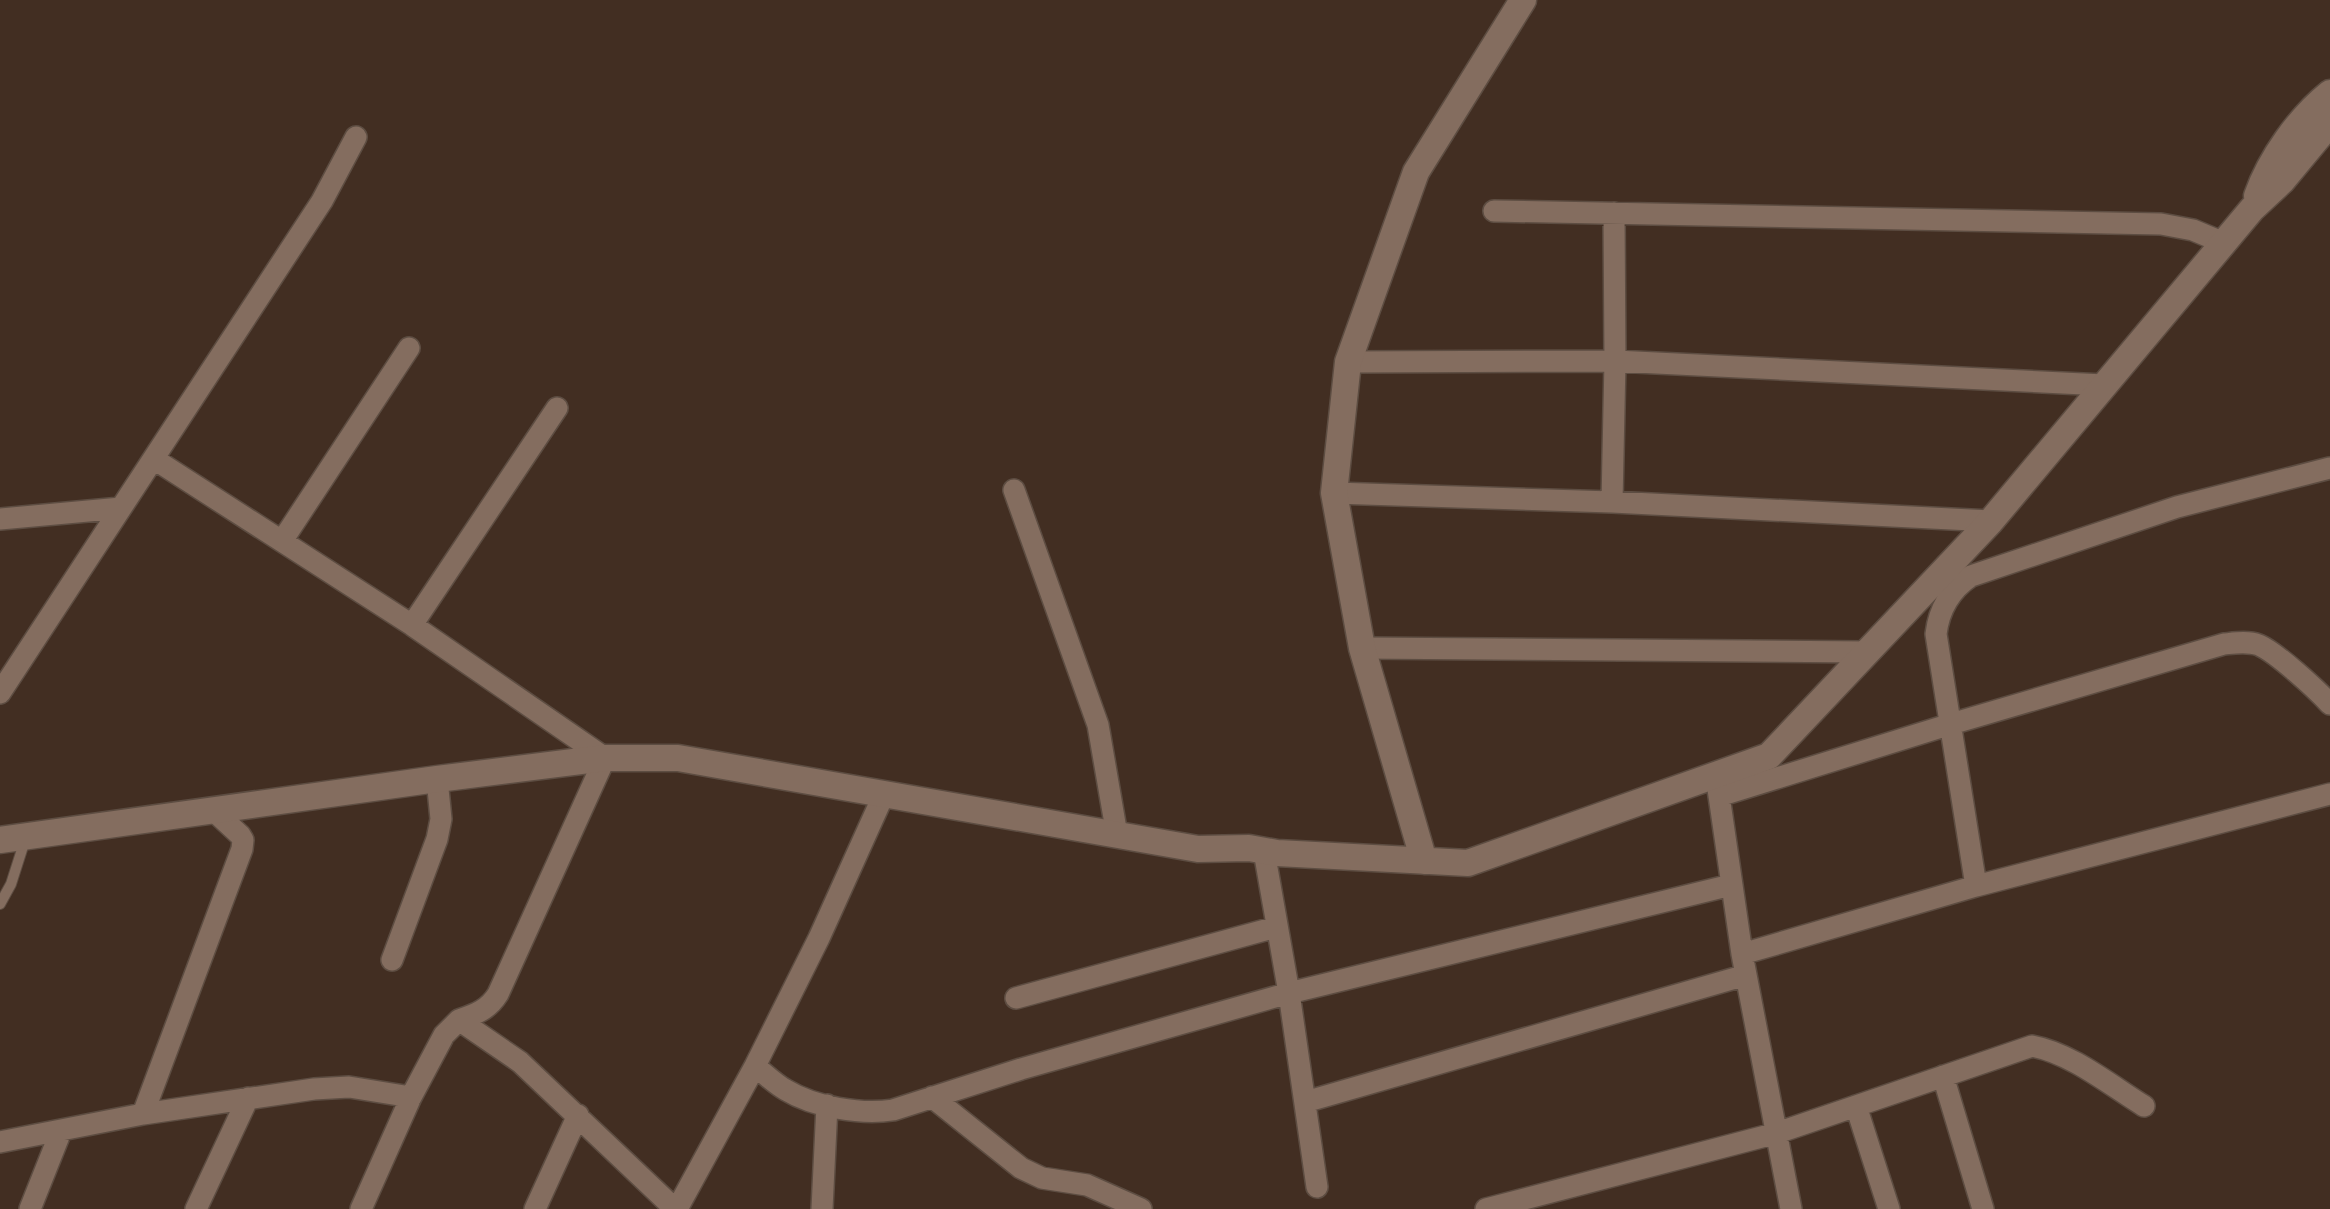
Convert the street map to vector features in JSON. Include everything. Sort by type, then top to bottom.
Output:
[{"type":"street","points":[[1424,861],[1362,648],[1334,493],[1348,362],[1416,172],[1523,0]]},
{"type":"street","points":[[2252,209],[2263,178],[2285,144],[2304,118],[2330,93]]},
{"type":"street","points":[[1717,786],[1769,756],[1991,521],[2252,209],[2282,181],[2330,123]]},
{"type":"street","points":[[0,692],[322,201],[356,137]]},
{"type":"street","points":[[1494,211],[2161,224],[2193,230],[2224,243]]},
{"type":"street","points":[[1612,502],[1615,361],[1614,213]]},
{"type":"street","points":[[282,541],[409,348]]},
{"type":"street","points":[[1348,362],[1615,361],[2104,386]]},
{"type":"street","points":[[412,625],[557,408]]},
{"type":"street","points":[[154,459],[412,625],[605,758]]},
{"type":"street","points":[[1976,886],[1936,634],[1941,610],[1961,583],[1972,576],[2177,507],[2330,468]]},
{"type":"street","points":[[1014,490],[1098,725],[1117,835]]},
{"type":"street","points":[[1334,493],[1612,502],[1991,521]]},
{"type":"street","points":[[0,519],[121,508]]},
{"type":"street","points":[[0,840],[437,779],[605,758],[678,758],[1198,849],[1249,848],[1264,851],[1468,863],[1717,786],[1951,724],[2224,644],[2258,645],[2278,658],[2330,704]]},
{"type":"street","points":[[1362,648],[1867,652]]},
{"type":"street","points":[[361,1209],[411,1097],[444,1035],[459,1020],[483,1011],[492,1004],[498,994],[605,758]]},
{"type":"street","points":[[392,960],[437,839],[441,812],[437,779]]},
{"type":"street","points":[[1717,786],[1742,954],[1791,1209]]},
{"type":"street","points":[[459,1020],[520,1062],[676,1209],[755,1066],[819,938],[884,794]]},
{"type":"street","points":[[1742,954],[1976,886],[2330,794]]},
{"type":"street","points":[[143,1114],[242,849],[243,840],[240,835],[214,810]]},
{"type":"street","points":[[1264,851],[1276,928],[1289,993],[1317,1187]]},
{"type":"street","points":[[755,1066],[786,1091],[851,1111],[879,1112],[893,1110],[1022,1069],[1289,993],[1732,885]]},
{"type":"street","points":[[1016,998],[1276,928]]},
{"type":"street","points":[[1305,1102],[1746,975]]},
{"type":"street","points":[[1486,1209],[1777,1133],[2032,1046],[2048,1049],[2063,1056],[2144,1106]]},
{"type":"street","points":[[1943,1076],[1983,1209]]},
{"type":"street","points":[[0,1142],[143,1114],[332,1087],[349,1087],[411,1097]]},
{"type":"street","points":[[932,1097],[1021,1168],[1042,1178],[1087,1185],[1141,1209]]},
{"type":"street","points":[[196,1209],[248,1098]]},
{"type":"street","points":[[822,1209],[827,1104]]},
{"type":"street","points":[[1856,1106],[1889,1209]]},
{"type":"street","points":[[535,1209],[578,1116]]},
{"type":"street","points":[[30,1209],[61,1131]]},
{"type":"lane","points":[[0,904],[10,884],[26,836]]}]
